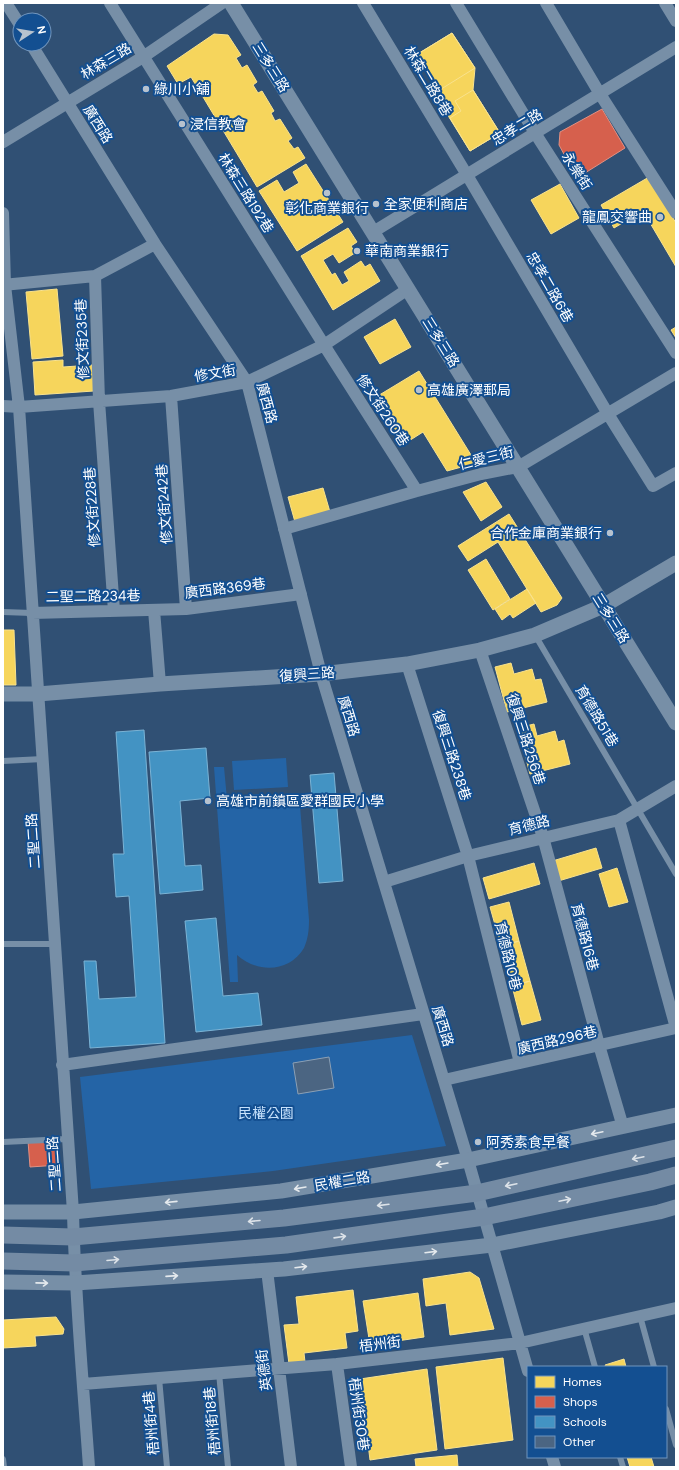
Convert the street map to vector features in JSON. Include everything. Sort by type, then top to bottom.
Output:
[{"type":"main road","name":"民權二路","points":[[3,1235],[73,1237],[284,1218],[477,1193],[676,1148]]},
{"type":"main road","points":[[3,1261],[74,1263],[286,1245],[484,1217],[642,1184],[676,1175]]},
{"type":"street","points":[[6,3],[12,12]]},
{"type":"street","name":"林森三路192巷","points":[[110,3],[324,345]]},
{"type":"street","name":"林森三路","points":[[3,142],[143,56],[222,3]]},
{"type":"street","name":"三多三路","points":[[231,3],[676,723]]},
{"type":"street","name":"林森二路8巷","points":[[363,3],[467,175]]},
{"type":"street","name":"永樂街","points":[[456,3],[535,134],[676,353]]},
{"type":"street","points":[[546,3],[600,94],[676,213]]},
{"type":"street","points":[[665,3],[676,20]]},
{"type":"street","name":"忠孝二路","points":[[373,232],[676,47]]},
{"type":"street","name":"廣西路","points":[[37,52],[155,244],[247,382],[321,674],[468,1160],[527,1368]]},
{"type":"street","name":"忠孝二路6巷","points":[[467,175],[608,414],[653,486],[676,472]]},
{"type":"street","name":"二聖二路","points":[[3,213],[4,285],[19,407],[73,1212],[75,1283],[84,1384],[88,1467]]},
{"type":"street","points":[[4,285],[95,276],[155,244]]},
{"type":"street","name":"修文街235巷","points":[[95,276],[99,401]]},
{"type":"street","name":"修文街","points":[[3,406],[19,407],[171,396],[247,382],[324,345],[408,289]]},
{"type":"street","name":"修文街260巷","points":[[324,345],[417,491]]},
{"type":"street","name":"仁愛三街","points":[[284,529],[481,474],[518,467],[676,373]]},
{"type":"street","name":"修文街242巷","points":[[171,396],[186,609]]},
{"type":"street","name":"修文街228巷","points":[[99,401],[114,611]]},
{"type":"street","name":"復興三路","points":[[3,694],[38,694],[160,684],[321,674],[407,664],[480,650],[535,635],[603,606],[676,563]]},
{"type":"street","name":"廣西路369巷","points":[[154,610],[186,609],[301,594]]},
{"type":"street","points":[[154,610],[160,684]]},
{"type":"street","name":"二聖二路234巷","points":[[32,613],[154,610]]},
{"type":"street","name":"復興三路256巷","points":[[480,650],[543,837]]},
{"type":"street","name":"復興三路238巷","points":[[407,664],[468,856]]},
{"type":"street","name":"育德路","points":[[384,882],[468,856],[619,820],[676,786]]},
{"type":"street","points":[[619,820],[676,1028]]},
{"type":"street","name":"育德路16巷","points":[[543,837],[599,1045],[623,1127]]},
{"type":"street","name":"育德路10巷","points":[[468,856],[520,1063]]},
{"type":"street","points":[[62,1065],[423,1014]]},
{"type":"street","name":"廣西路296巷","points":[[444,1080],[676,1028]]},
{"type":"street","name":"民權二路","points":[[3,1212],[73,1212],[281,1191],[468,1160],[676,1115]]},
{"type":"street","points":[[3,1282],[75,1283],[267,1270],[492,1245],[659,1212],[676,1207]]},
{"type":"street","name":"英德街","points":[[267,1270],[290,1467]]},
{"type":"street","name":"梧州街","points":[[84,1384],[337,1364],[520,1343],[676,1308]]},
{"type":"street","name":"梧州街30巷","points":[[337,1364],[351,1467]]},
{"type":"lane","points":[[3,612],[32,613]]},
{"type":"lane","name":"育德路51巷","points":[[535,635],[676,874]]},
{"type":"lane","points":[[3,761],[43,759]]},
{"type":"lane","points":[[3,944],[54,944]]},
{"type":"lane","points":[[3,1142],[67,1139]]},
{"type":"lane","points":[[640,1316],[654,1366]]},
{"type":"lane","points":[[584,1328],[595,1366]]},
{"type":"lane","name":"梧州街18巷","points":[[220,1373],[228,1467]]},
{"type":"lane","name":"梧州街4巷","points":[[159,1378],[167,1467]]},
{"type":"lane","points":[[667,1413],[676,1445]]},
{"type":"lane","points":[[3,1459],[4,1467]]},
{"type":"green space","points":[[286,758],[288,787],[234,790],[232,761]]},
{"type":"green space","points":[[214,767],[224,767],[228,810],[242,798],[258,794],[276,798],[292,807],[291,794],[299,793],[309,920],[304,948],[298,956],[290,962],[272,968],[254,965],[237,955],[238,982],[230,982]]},
{"type":"green space","name":"民權公園","points":[[412,1035],[446,1146],[273,1171],[91,1189],[80,1077]]},
{"type":"building: Homes","points":[[452,33],[475,68],[438,91],[416,55]]},
{"type":"building: Homes","points":[[452,33],[475,68],[473,90],[500,133],[470,151],[434,93],[438,91],[416,55]]},
{"type":"building: Homes","points":[[214,34],[228,35],[241,55],[236,58],[242,68],[247,65],[257,82],[253,85],[258,93],[262,91],[274,111],[271,113],[275,121],[280,119],[292,138],[288,141],[294,149],[298,147],[305,158],[257,187],[191,77],[178,84],[167,66]]},
{"type":"building: Homes","points":[[473,90],[500,133],[470,151],[450,118],[461,111],[455,101]]},
{"type":"building: Homes","points":[[306,164],[343,222],[297,251],[259,191],[277,180],[284,192],[299,183],[293,172]]},
{"type":"building: Homes","name":"龍鳳交響曲","points":[[649,177],[676,223],[676,267],[643,211],[614,228],[601,205]]},
{"type":"building: Homes","points":[[560,184],[579,218],[551,234],[531,200]]},
{"type":"building: Homes","points":[[348,228],[357,242],[351,246],[355,253],[339,263],[333,254],[323,260],[332,275],[335,273],[342,285],[349,281],[344,272],[361,261],[365,267],[370,264],[380,281],[333,310],[301,256]]},
{"type":"building: Homes","points":[[57,289],[63,356],[32,359],[26,292]]},
{"type":"building: Homes","points":[[395,319],[411,347],[380,364],[364,337]]},
{"type":"building: Homes","points":[[676,327],[676,338],[671,330]]},
{"type":"building: Homes","points":[[63,360],[63,367],[92,365],[94,391],[35,395],[33,362]]},
{"type":"building: Homes","points":[[419,371],[476,463],[447,471],[423,432],[404,444],[376,397]]},
{"type":"building: Homes","points":[[486,482],[502,507],[481,521],[463,492]]},
{"type":"building: Homes","points":[[323,488],[330,512],[295,522],[288,497]]},
{"type":"building: Homes","points":[[509,514],[562,598],[557,605],[541,612],[498,542],[468,561],[458,546]]},
{"type":"building: Homes","points":[[486,559],[510,599],[493,610],[468,570]]},
{"type":"building: Homes","points":[[527,589],[536,603],[513,618],[510,614],[502,620],[495,609]]},
{"type":"building: Homes","points":[[3,630],[14,630],[16,685],[3,685]]},
{"type":"building: Homes","points":[[511,663],[514,674],[532,669],[535,680],[541,679],[547,702],[507,712],[495,667]]},
{"type":"building: Homes","points":[[534,724],[537,736],[555,731],[558,742],[564,740],[570,764],[530,774],[518,728]]},
{"type":"building: Homes","points":[[596,848],[602,868],[555,882],[549,862]]},
{"type":"building: Homes","points":[[534,863],[540,884],[489,899],[483,878]]},
{"type":"building: Homes","points":[[617,868],[628,902],[609,907],[599,874]]},
{"type":"building: Homes","points":[[509,902],[519,941],[501,946],[490,907]]},
{"type":"building: Homes","points":[[519,941],[530,981],[512,986],[501,946]]},
{"type":"building: Homes","points":[[530,981],[541,1020],[522,1025],[512,986]]},
{"type":"building: Homes","points":[[470,1272],[479,1278],[494,1329],[450,1335],[446,1303],[426,1306],[423,1279]]},
{"type":"building: Homes","points":[[353,1290],[358,1331],[345,1333],[347,1348],[304,1353],[305,1362],[289,1364],[284,1325],[299,1324],[296,1297]]},
{"type":"building: Homes","points":[[418,1293],[424,1337],[370,1345],[363,1301]]},
{"type":"building: Homes","points":[[56,1317],[64,1329],[63,1334],[35,1336],[36,1346],[3,1348],[3,1320]]},
{"type":"building: Homes","points":[[503,1358],[513,1440],[445,1449],[436,1367]]},
{"type":"building: Homes","points":[[624,1359],[626,1366],[606,1366]]},
{"type":"building: Homes","points":[[427,1369],[437,1450],[370,1460],[360,1379]]},
{"type":"building: Homes","points":[[457,1455],[458,1467],[416,1467],[415,1459]]},
{"type":"building: Homes","points":[[627,1458],[651,1458],[654,1467],[630,1467]]},
{"type":"building: Shops","points":[[602,109],[625,148],[577,178],[559,145],[560,132]]},
{"type":"building: Shops","points":[[57,1139],[59,1165],[30,1167],[28,1141]]},
{"type":"building: Schools","points":[[144,730],[165,1043],[90,1048],[84,961],[96,961],[99,999],[136,997],[129,896],[116,897],[113,854],[124,854],[116,732]]},
{"type":"building: Schools","points":[[206,748],[210,798],[180,801],[185,866],[201,865],[203,890],[160,894],[149,752]]},
{"type":"building: Schools","points":[[334,773],[343,881],[319,883],[310,775]]},
{"type":"building: Schools","points":[[216,918],[223,996],[258,993],[262,1025],[196,1032],[185,921]]},
{"type":"building: Other","points":[[329,1057],[334,1088],[298,1094],[293,1063]]},
{"type":"place","name":"綠川小舖","points":[[146,89]]},
{"type":"place","name":"浸信教會","points":[[182,124]]},
{"type":"place","name":"彰化商業銀行","points":[[327,193]]},
{"type":"place","name":"全家便利商店","points":[[376,204]]},
{"type":"place","name":"龍鳳交響曲","points":[[660,217]]},
{"type":"place","name":"華南商業銀行","points":[[357,251]]},
{"type":"place","name":"高雄廣澤郵局","points":[[419,390]]},
{"type":"place","name":"合作金庫商業銀行","points":[[610,533]]},
{"type":"place","name":"高雄市前鎮區愛群國民小學","points":[[208,801]]},
{"type":"place","name":"阿秀素食早餐","points":[[478,1142]]}]
